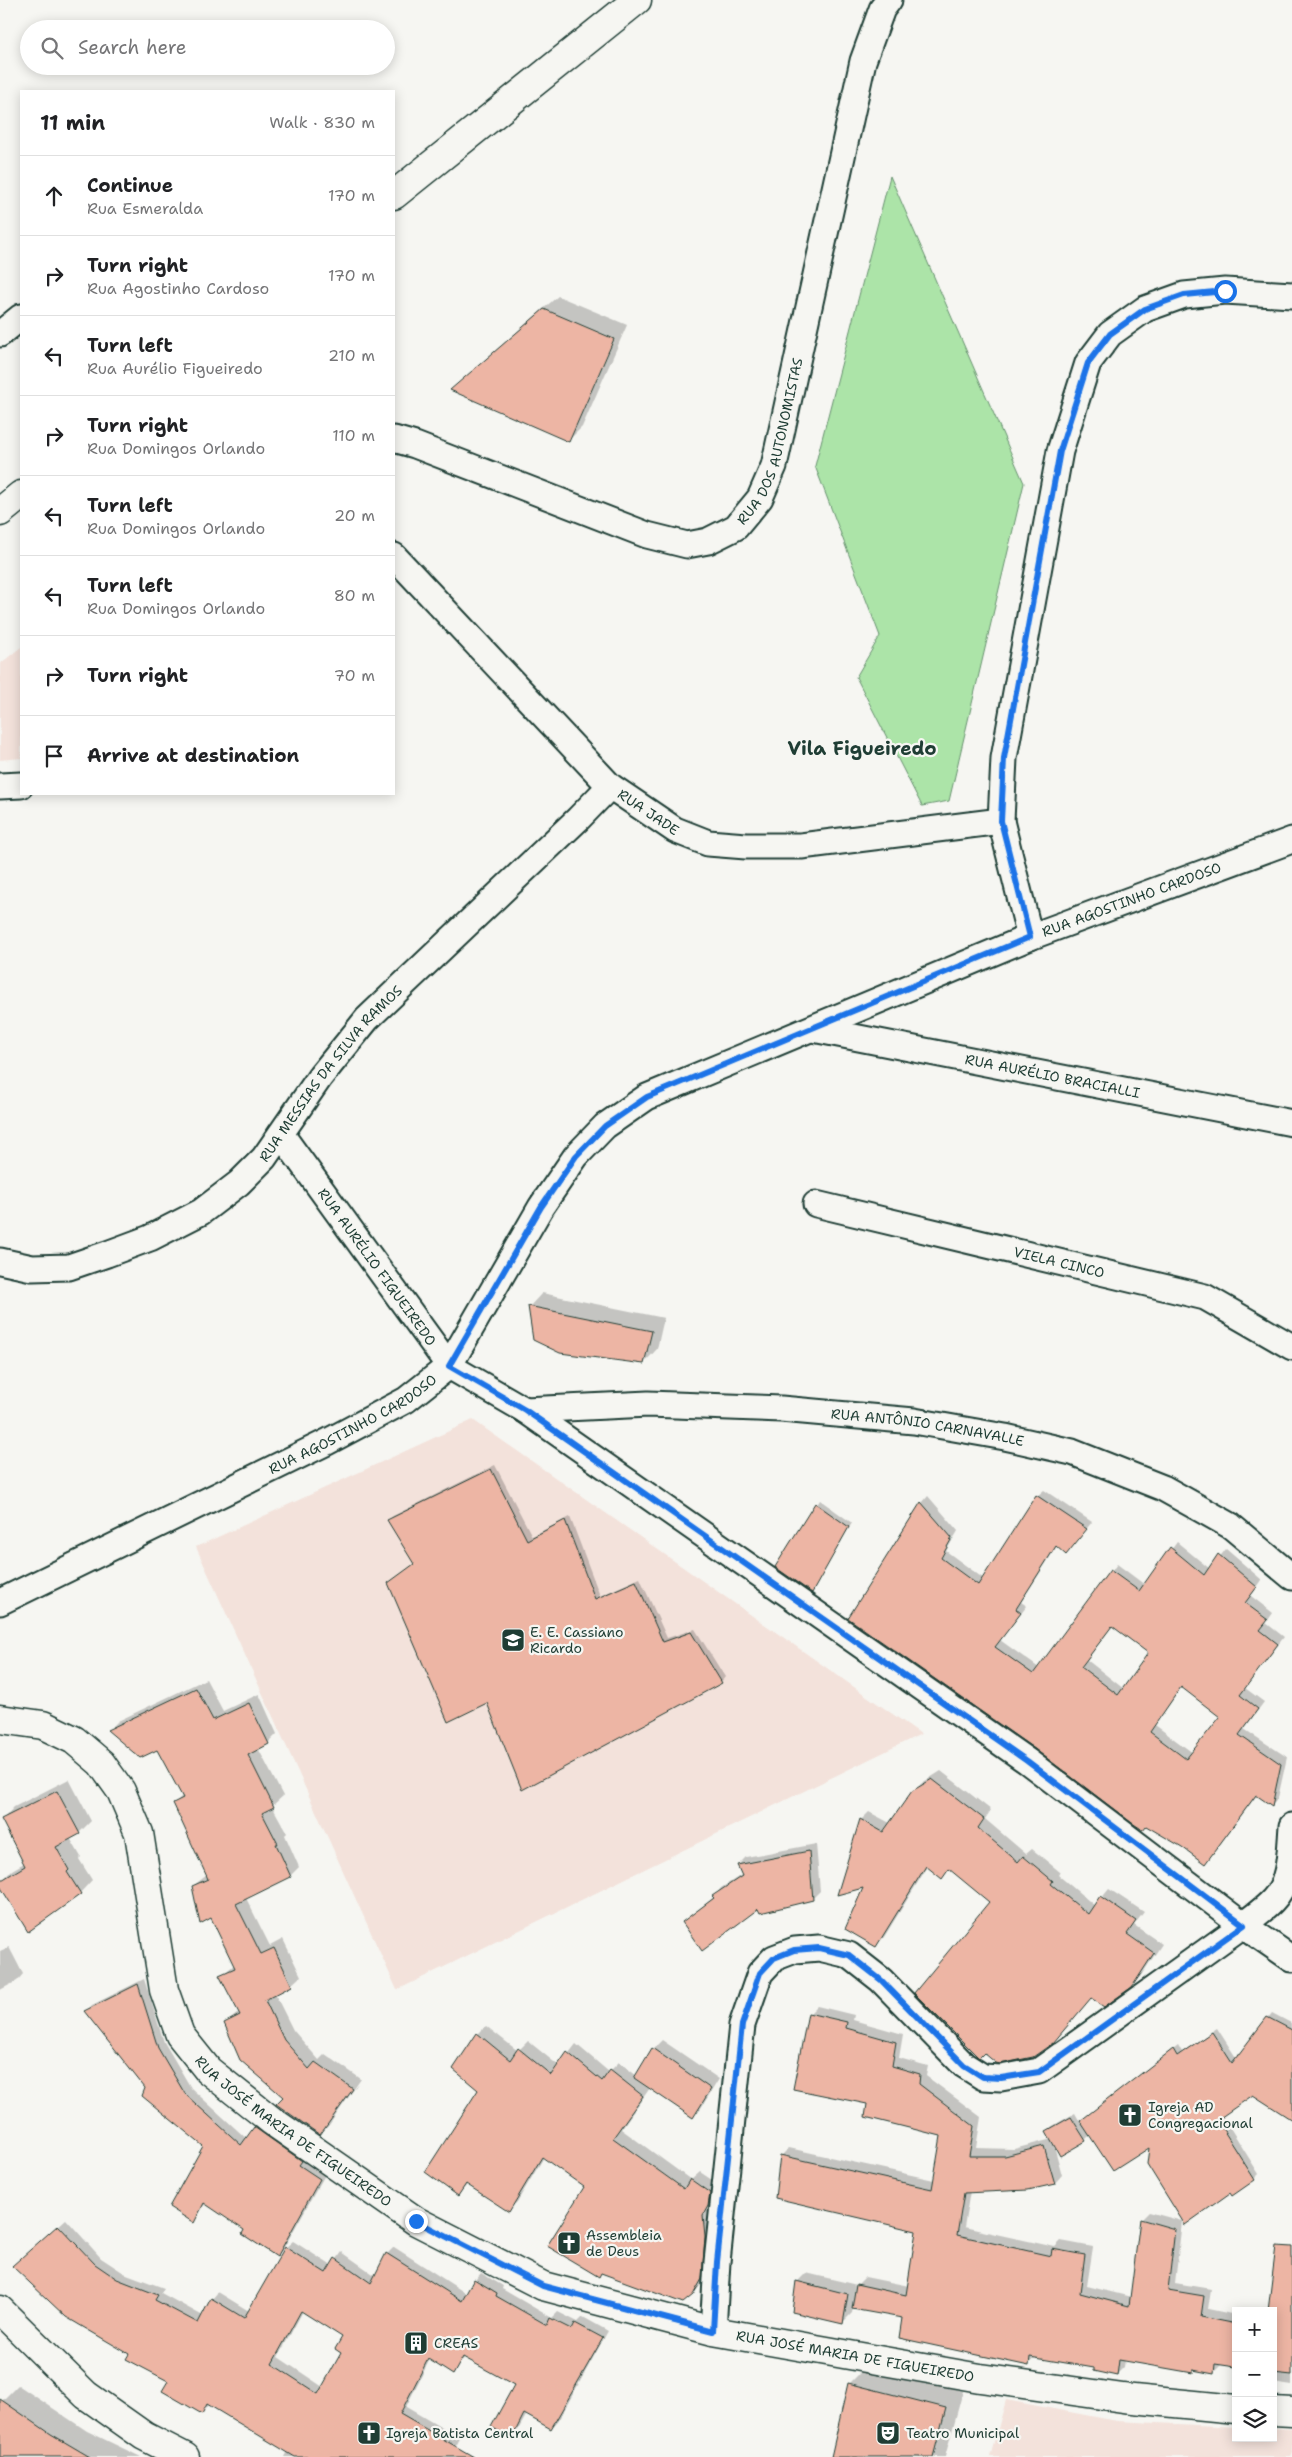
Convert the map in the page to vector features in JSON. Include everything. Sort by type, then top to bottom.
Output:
[{"type":"main road","points":[[395,194],[637,0]]},
{"type":"main road","points":[[0,512],[20,495]]},
{"type":"main road","name":"RUA JOSÉ MARIA DE FIGUEIREDO","points":[[0,1719],[43,1725],[74,1740],[100,1763],[121,1791],[138,1832],[164,1990],[180,2035],[208,2070],[272,2121],[424,2226],[543,2286],[713,2331],[980,2378],[1123,2398],[1232,2408]]},
{"type":"main road","points":[[0,2310],[86,2395],[144,2436],[185,2457]]},
{"type":"main road","points":[[1277,2411],[1292,2412]]},
{"type":"street","name":"RUA DOS AUTONOMISTAS","points":[[395,440],[415,445],[647,535],[688,545],[708,541],[736,527],[760,498],[774,466],[863,61],[882,9],[888,0]]},
{"type":"street","points":[[1030,937],[1001,821],[1004,758],[1060,451],[1088,363],[1110,334],[1145,309],[1184,295],[1225,291],[1292,295]]},
{"type":"street","points":[[0,334],[20,318]]},
{"type":"street","name":"RUA JADE","points":[[395,557],[610,786],[676,830],[708,843],[746,846],[801,846],[1001,821]]},
{"type":"street","points":[[0,786],[20,785]]},
{"type":"street","name":"RUA MESSIAS DA SILVA RAMOS","points":[[0,1261],[32,1268],[69,1266],[150,1238],[201,1212],[239,1183],[264,1158],[320,1078],[367,1019],[578,819],[610,786]]},
{"type":"street","name":"RUA AGOSTINHO CARDOSO","points":[[0,1602],[327,1442],[406,1400],[449,1366],[541,1207],[576,1156],[605,1126],[647,1097],[1030,937],[1292,840]]},
{"type":"street","name":"RUA AURÉLIO BRACIALLI","points":[[813,1029],[1292,1123]]},
{"type":"street","name":"RUA AURÉLIO FIGUEIREDO","points":[[281,1134],[449,1366],[525,1410],[1027,1761],[1244,1925],[1292,1958]]},
{"type":"street","name":"VIELA CINCO","points":[[816,1204],[1205,1297],[1292,1347]]},
{"type":"street","name":"RUA ANTÔNIO CARNAVALLE","points":[[525,1410],[648,1404],[781,1409],[914,1421],[1014,1439],[1072,1452],[1163,1488],[1231,1526],[1292,1577]]},
{"type":"street","points":[[713,2331],[717,2262],[742,2025],[760,1973],[774,1958],[794,1950],[819,1948],[849,1955],[881,1980],[964,2065],[983,2077],[1001,2078],[1039,2072],[1244,1925],[1274,1899],[1284,1881],[1290,1862],[1292,1826]]},
{"type":"shaded area","points":[[20,648],[20,758],[0,760],[0,664]]},
{"type":"shaded area","name":"E. E. Cassiano Ricardo","points":[[473,1420],[921,1734],[397,1990],[196,1547]]},
{"type":"shaded area","points":[[1006,2400],[1117,2421],[1232,2427],[1232,2442],[1277,2442],[1277,2428],[1292,2429],[1292,2453],[1290,2457],[990,2457]]},
{"type":"green space","points":[[890,176],[1024,483],[949,801],[922,806],[856,677],[880,636],[815,466]]},
{"type":"building","points":[[544,309],[614,339],[569,442],[450,390]]},
{"type":"building","points":[[528,1306],[652,1331],[644,1364],[560,1353],[533,1340]]},
{"type":"building","points":[[491,1469],[527,1540],[565,1520],[595,1599],[636,1581],[663,1642],[691,1632],[722,1683],[522,1790],[487,1703],[448,1722],[388,1583],[414,1564],[387,1520]]},
{"type":"building","points":[[1036,1495],[1087,1529],[1066,1555],[1056,1546],[1016,1609],[1021,1613],[995,1647],[1033,1674],[1110,1570],[1139,1591],[1170,1547],[1204,1575],[1218,1554],[1257,1587],[1245,1603],[1268,1620],[1260,1630],[1278,1644],[1240,1695],[1258,1709],[1239,1735],[1281,1764],[1272,1806],[1256,1795],[1205,1864],[1182,1847],[1146,1826],[1143,1830],[1132,1823],[1036,1750],[848,1618],[921,1502],[952,1538],[941,1558],[978,1585]],"holes":[[[1112,1626],[1148,1653],[1118,1695],[1081,1667]],[[1181,1687],[1220,1717],[1186,1759],[1150,1732]]]},
{"type":"building","points":[[815,1503],[849,1527],[812,1593],[775,1567]]},
{"type":"building","points":[[196,1688],[213,1720],[249,1703],[269,1744],[248,1755],[274,1807],[262,1813],[278,1844],[276,1844],[291,1877],[236,1904],[261,1954],[274,1948],[292,1986],[265,2000],[284,2040],[309,2069],[315,2062],[353,2089],[320,2135],[276,2104],[283,2097],[240,2060],[224,2023],[240,2015],[219,1975],[235,1968],[211,1918],[200,1924],[192,1886],[208,1879],[173,1803],[183,1798],[157,1750],[140,1758],[107,1730]]},
{"type":"building","points":[[932,1779],[984,1819],[978,1828],[1018,1862],[1023,1856],[1053,1881],[1051,1884],[1088,1914],[1100,1896],[1136,1921],[1127,1934],[1154,1953],[1132,1987],[1104,2007],[1091,1998],[1053,2043],[1033,2057],[1000,2064],[984,2053],[979,2058],[914,1993],[989,1902],[949,1869],[942,1879],[926,1866],[876,1947],[845,1929],[863,1888],[837,1895],[860,1819],[883,1832],[912,1791]]},
{"type":"building","points":[[57,1791],[80,1834],[56,1847],[69,1870],[67,1872],[81,1894],[28,1932],[0,1886],[0,1881],[25,1866],[1,1819]]},
{"type":"building","points":[[809,1851],[813,1900],[760,1913],[758,1909],[702,1951],[682,1922],[714,1898],[712,1896],[742,1876],[737,1865]]},
{"type":"building","points":[[138,1984],[158,2048],[185,2094],[241,2145],[254,2127],[302,2161],[299,2165],[320,2179],[277,2257],[242,2234],[244,2230],[204,2203],[194,2223],[169,2207],[203,2146],[142,2096],[145,2088],[84,2011]]},
{"type":"building","points":[[808,2013],[847,2022],[846,2028],[896,2042],[892,2066],[920,2074],[919,2084],[974,2126],[969,2156],[1005,2156],[1044,2146],[1055,2184],[1028,2190],[964,2193],[957,2235],[1051,2256],[1052,2249],[1085,2255],[1080,2293],[1129,2306],[1140,2219],[1175,2229],[1168,2290],[1204,2296],[1201,2317],[1232,2323],[1232,2366],[1215,2364],[1214,2374],[1193,2370],[1193,2373],[1119,2360],[1117,2376],[1094,2371],[1094,2368],[1030,2357],[1029,2366],[899,2338],[902,2318],[852,2309],[856,2284],[906,2295],[916,2231],[775,2198],[780,2155],[932,2189],[941,2136],[865,2117],[867,2104],[793,2089]]},
{"type":"building","points":[[1267,2017],[1292,2030],[1292,2120],[1253,2095],[1217,2120],[1255,2180],[1232,2196],[1230,2193],[1185,2225],[1147,2164],[1149,2148],[1113,2171],[1080,2121],[1173,2049],[1177,2056],[1212,2032],[1232,2063]]},
{"type":"building","points":[[477,2033],[510,2060],[518,2048],[551,2075],[567,2052],[602,2081],[610,2070],[643,2096],[613,2138],[684,2189],[690,2179],[710,2193],[708,2206],[703,2215],[705,2236],[702,2279],[693,2295],[683,2303],[601,2273],[599,2277],[547,2246],[584,2187],[542,2157],[509,2212],[466,2184],[458,2196],[425,2172],[478,2090],[453,2069]]},
{"type":"building","points":[[652,2048],[711,2089],[693,2118],[634,2078]]},
{"type":"building","points":[[1071,2117],[1086,2141],[1060,2156],[1046,2131]]},
{"type":"building","points":[[58,2225],[95,2264],[117,2279],[158,2295],[155,2300],[198,2323],[211,2298],[244,2318],[285,2247],[326,2273],[335,2258],[371,2283],[386,2253],[462,2301],[474,2279],[497,2293],[496,2296],[547,2325],[550,2318],[572,2329],[575,2323],[603,2338],[551,2429],[524,2414],[512,2438],[491,2427],[514,2385],[463,2357],[453,2375],[428,2359],[400,2414],[474,2457],[295,2457],[207,2404],[202,2414],[162,2391],[168,2381],[126,2359],[129,2354],[66,2317],[12,2266]],"holes":[[[301,2311],[342,2337],[335,2349],[341,2353],[318,2394],[272,2364]]]},
{"type":"building","points":[[1276,2246],[1292,2247],[1292,2375],[1277,2373],[1277,2307],[1268,2307]]},
{"type":"building","points":[[796,2281],[848,2294],[843,2324],[792,2312]]},
{"type":"building","name":"Teatro Municipal","points":[[848,2383],[946,2408],[933,2457],[831,2457]]},
{"type":"building","points":[[0,2399],[51,2434],[90,2457],[0,2457]]},
{"type":"place","name":"E. E. Cassiano Ricardo","points":[[513,1640]]},
{"type":"place","name":"Igreja AD Congregacional","points":[[1130,2115]]},
{"type":"place","name":"Assembleia de Deus","points":[[569,2243]]},
{"type":"place","name":"CREAS","points":[[416,2343]]},
{"type":"place","name":"Igreja Batista Central","points":[[369,2433]]},
{"type":"place","name":"Teatro Municipal","points":[[888,2433]]},
{"type":"district","name":"Vila Figueiredo","points":[[862,748]]},
{"type":"route","points":[[416,2221],[543,2286],[713,2331],[717,2262],[742,2025],[760,1973],[774,1958],[794,1950],[819,1948],[849,1955],[881,1980],[964,2065],[983,2077],[1001,2078],[1039,2072],[1244,1925],[1027,1761],[525,1410],[449,1366],[541,1207],[576,1156],[605,1126],[647,1097],[1030,937],[1001,821],[1004,758],[1060,451],[1088,363],[1110,334],[1145,309],[1184,295],[1225,291]]}]
